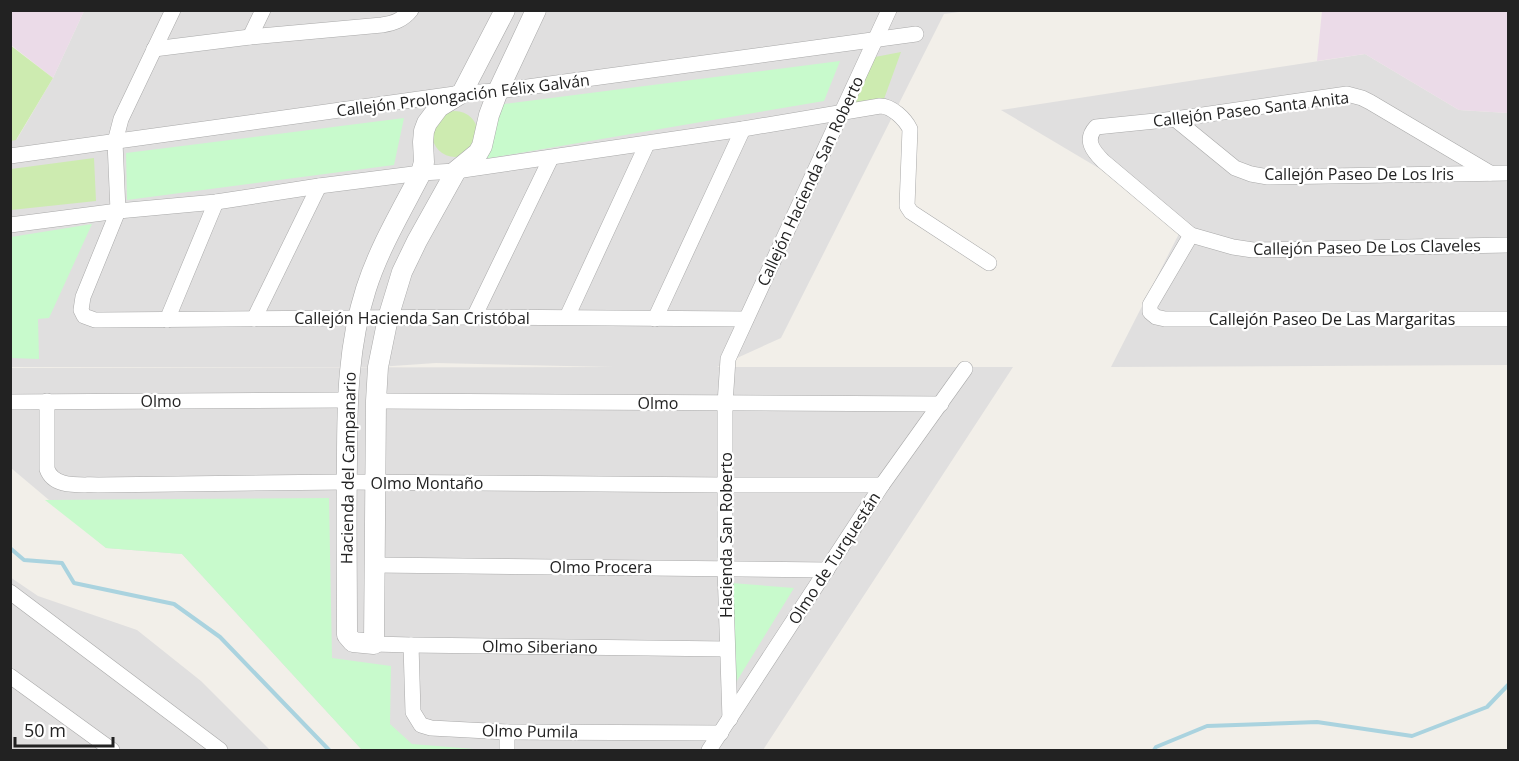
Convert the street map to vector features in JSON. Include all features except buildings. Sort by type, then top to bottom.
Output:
[{"type":"street","points":[[118,211],[115,142],[121,119],[173,10]]},
{"type":"street","points":[[250,37],[263,10]]},
{"type":"street","points":[[154,49],[250,37],[382,26],[396,23],[411,10]]},
{"type":"street","name":"Hacienda del Campanario","points":[[374,644],[376,401],[378,367],[388,318],[397,283],[417,241],[456,171],[478,153],[482,146],[489,115],[498,91],[536,10]]},
{"type":"street","name":"Callejón Hacienda San Roberto","points":[[730,352],[889,10]]},
{"type":"street","name":"Hacienda del Campanario","points":[[353,642],[347,635],[347,400],[358,318],[370,278],[422,173],[423,131],[439,107],[462,93],[504,11]]},
{"type":"street","name":"Callejón Prolongación Félix Galván","points":[[10,156],[462,93],[498,91],[916,34]]},
{"type":"street","name":"Callejón Paseo Santa Anita","points":[[1191,235],[1095,153],[1090,140],[1091,133],[1096,127],[1347,94],[1370,102],[1490,173]]},
{"type":"street","points":[[10,225],[118,211],[216,202],[422,173],[456,171],[887,106],[907,122],[910,129],[907,206],[911,212],[989,263]]},
{"type":"street","name":"Callejón Paseo De Los Iris","points":[[1174,118],[1235,168],[1268,177],[1490,173]]},
{"type":"street","points":[[655,319],[743,129]]},
{"type":"street","points":[[567,317],[647,144]]},
{"type":"street","points":[[474,317],[551,158]]},
{"type":"street","points":[[1490,173],[1509,173]]},
{"type":"street","points":[[254,319],[319,186]]},
{"type":"street","points":[[167,320],[216,202]]},
{"type":"street","name":"Callejón Hacienda San Cristóbal","points":[[118,211],[81,306],[81,313],[84,316],[95,320],[474,317],[746,319]]},
{"type":"street","name":"Callejón Paseo De Los Claveles","points":[[1191,235],[1253,250],[1509,245]]},
{"type":"street","name":"Callejón Paseo De Las Margaritas","points":[[1191,235],[1150,305],[1150,312],[1156,317],[1165,319],[1509,319]]},
{"type":"street","name":"Hacienda San Roberto","points":[[730,352],[727,364],[725,404],[725,568],[730,719]]},
{"type":"street","name":"Olmo de Turquestán","points":[[709,750],[882,485],[965,369]]},
{"type":"street","name":"Olmo","points":[[10,402],[347,400]]},
{"type":"street","name":"Olmo Montaño","points":[[47,401],[47,469],[51,478],[61,483],[110,485],[346,482],[882,485]]},
{"type":"street","name":"Olmo","points":[[376,401],[941,404]]},
{"type":"street","name":"Olmo Procera","points":[[374,565],[827,570]]},
{"type":"street","points":[[10,592],[220,750]]},
{"type":"street","name":"Olmo Siberiano","points":[[353,642],[411,645],[727,649]]},
{"type":"street","name":"Olmo Pumila","points":[[411,645],[413,712],[421,725],[432,728],[507,732],[721,733]]},
{"type":"street","points":[[10,676],[112,750]]},
{"type":"street","points":[[507,732],[507,750]]},
{"type":"shaded area","points":[[10,11],[84,11],[53,78],[11,45]]},
{"type":"shaded area","points":[[84,11],[967,11],[944,14],[781,338],[717,367],[1013,367],[763,750],[362,750],[182,554],[106,548],[11,468],[11,368],[613,367],[436,363],[378,367],[11,367],[11,141],[17,139],[53,78]]},
{"type":"shaded area","points":[[1322,11],[1508,11],[1508,113],[1459,110],[1365,54],[1317,61]]},
{"type":"shaded area","points":[[1365,54],[1459,110],[1508,113],[1508,365],[1111,367],[1186,220],[1001,110]]},
{"type":"shaded area","points":[[10,577],[38,596],[137,630],[201,681],[270,750],[11,750]]},
{"type":"green space","points":[[10,45],[53,78],[16,140],[11,141]]},
{"type":"green space","points":[[901,52],[884,99],[852,105],[875,57]]},
{"type":"green space","points":[[840,61],[824,101],[484,159],[496,105]]},
{"type":"green space","points":[[455,111],[471,118],[478,134],[471,150],[455,157],[439,150],[432,134],[439,118]]},
{"type":"green space","points":[[404,118],[394,165],[127,200],[126,153]]},
{"type":"green space","points":[[94,158],[96,201],[11,210],[11,169]]},
{"type":"green space","points":[[92,224],[49,318],[38,319],[39,359],[11,358],[11,237]]},
{"type":"green space","points":[[329,498],[332,658],[391,666],[390,724],[412,744],[486,750],[362,750],[182,554],[106,548],[45,500]]},
{"type":"green space","points":[[731,583],[794,588],[727,697]]},
{"type":"waterway","points":[[10,548],[24,560],[62,563],[74,583],[174,604],[220,637],[329,750]]},
{"type":"waterway","points":[[1154,750],[1156,747],[1207,726],[1317,722],[1412,736],[1487,707],[1508,685]]}]
